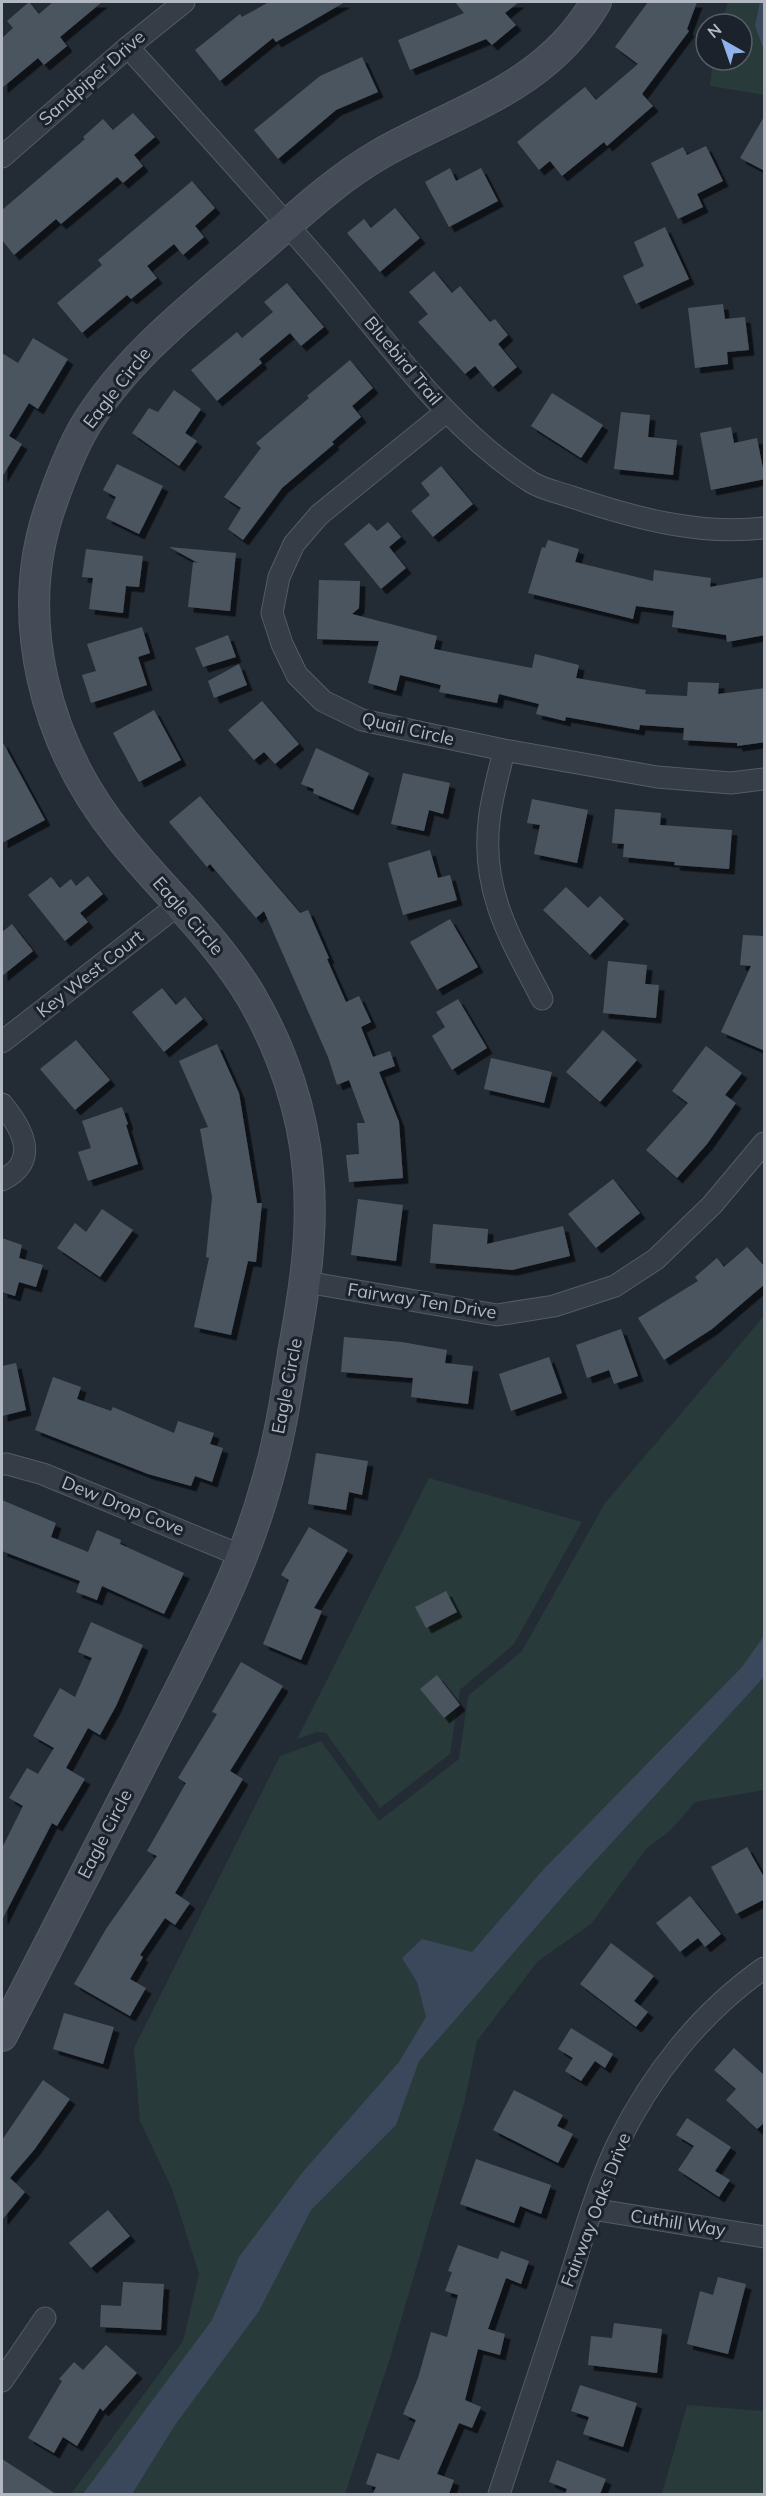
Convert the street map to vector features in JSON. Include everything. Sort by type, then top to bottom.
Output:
[{"type":"street","name":"Sandpiper Drive","points":[[2,157],[128,47],[184,2]]},
{"type":"street","name":"Eagle Circle","points":[[2,2036],[211,1628],[242,1556],[267,1484],[306,1282],[310,1214],[308,1171],[302,1128],[290,1083],[274,1042],[251,996],[225,959],[119,836],[75,772],[59,736],[46,697],[37,648],[35,601],[39,551],[49,508],[85,427],[118,380],[153,342],[287,224],[339,182],[379,155],[501,94],[542,65],[567,42],[596,2]]},
{"type":"street","name":"Bluebird Trail","points":[[128,47],[287,224],[446,411],[500,460],[533,484],[596,505],[700,528],[745,530],[765,528]]},
{"type":"street","name":"Quail Circle","points":[[446,411],[319,515],[294,544],[279,577],[272,613],[282,644],[297,675],[324,701],[362,720],[504,750],[657,777],[731,783],[765,779]]},
{"type":"street","points":[[504,750],[489,822],[489,874],[504,926],[542,999]]},
{"type":"street","name":"Key West Court","points":[[2,1042],[178,904]]},
{"type":"street","points":[[2,1104],[18,1124],[25,1143],[22,1162],[2,1179]]},
{"type":"street","name":"Fairway Ten Drive","points":[[306,1282],[497,1315],[554,1306],[615,1286],[656,1259],[712,1205],[765,1143]]},
{"type":"street","name":"Dew Drop Cove","points":[[2,1464],[43,1474],[242,1556]]},
{"type":"street","name":"Fairway Oaks Drive","points":[[498,2494],[592,2209],[617,2146],[638,2106],[665,2066],[698,2025],[736,1988],[765,1968]]},
{"type":"street","name":"Cuthill Way","points":[[592,2209],[765,2237]]},
{"type":"street","points":[[2,2381],[45,2318]]},
{"type":"shaded area","points":[[728,2],[764,2],[764,95],[710,86],[712,72],[754,72],[754,12],[725,12]]},
{"type":"shaded area","points":[[764,1316],[764,1790],[695,1802],[670,1831],[647,1848],[591,1924],[538,1961],[477,2041],[464,2104],[390,2358],[345,2494],[71,2494],[183,2341],[199,2274],[172,2189],[140,2121],[134,2048],[280,1756],[321,1741],[379,1821],[459,1759],[468,1696],[522,1651],[605,1503]]},
{"type":"shaded area","points":[[429,1478],[582,1522],[514,1644],[460,1690],[450,1754],[380,1808],[326,1733],[317,1732],[297,1739]]},
{"type":"shaded area","points":[[687,2405],[764,2411],[764,2494],[662,2494]]},
{"type":"water","points":[[760,2],[764,2],[764,50],[755,26]]},
{"type":"water","points":[[764,1636],[764,1677],[570,1888],[419,2061],[396,2125],[311,2210],[259,2311],[175,2425],[132,2494],[83,2494],[212,2320],[239,2257],[302,2173],[399,2062],[426,2017],[417,1982],[402,1958],[422,1939],[472,1952],[543,1870],[742,1667]]},
{"type":"building","points":[[29,2],[39,14],[53,2],[102,2],[60,37],[67,46],[44,65],[38,58],[2,88],[2,38],[13,28],[7,21]]},
{"type":"building","points":[[269,2],[345,2],[276,42],[273,38],[220,81],[195,50],[240,14],[242,17]]},
{"type":"building","points":[[455,2],[519,2],[505,13],[516,25],[492,45],[486,39],[410,70],[398,40],[464,13]]},
{"type":"building","points":[[648,2],[697,2],[687,29],[689,31],[642,94],[653,106],[607,146],[604,142],[562,176],[550,161],[539,170],[517,142],[585,87],[596,100],[638,64],[615,47]]},
{"type":"building","points":[[362,57],[378,92],[336,110],[278,159],[254,130],[320,76]]},
{"type":"building","points":[[133,113],[155,137],[134,155],[143,166],[123,183],[117,177],[61,224],[56,219],[14,255],[2,240],[2,210],[85,139],[83,137],[103,119],[113,130]]},
{"type":"building","points":[[765,115],[765,171],[740,158]]},
{"type":"building","points":[[706,146],[723,181],[697,194],[703,207],[678,219],[651,163],[683,147],[687,155]]},
{"type":"building","points":[[450,168],[456,181],[481,168],[498,201],[449,227],[425,182]]},
{"type":"building","points":[[192,181],[215,208],[195,226],[204,237],[183,255],[174,244],[147,266],[157,278],[131,299],[127,295],[82,333],[57,303],[102,265],[98,260]]},
{"type":"building","points":[[395,208],[420,238],[380,272],[347,233],[364,219],[371,228]]},
{"type":"building","points":[[665,227],[689,279],[636,304],[623,276],[644,266],[634,242]]},
{"type":"building","points":[[434,271],[452,293],[460,286],[490,322],[495,319],[508,335],[498,344],[517,367],[493,387],[475,366],[465,374],[418,322],[428,314],[409,292]]},
{"type":"building","points":[[287,283],[324,327],[301,346],[290,333],[259,359],[262,363],[217,401],[191,370],[237,332],[242,338],[273,312],[264,302]]},
{"type":"building","points":[[723,304],[725,319],[745,317],[749,350],[727,352],[728,364],[695,368],[688,308]]},
{"type":"building","points":[[33,338],[68,359],[38,409],[29,403],[9,436],[22,444],[2,477],[2,353],[18,363]]},
{"type":"building","points":[[350,360],[373,388],[352,406],[361,417],[332,442],[334,444],[282,488],[243,540],[228,529],[241,508],[224,497],[261,448],[256,443]]},
{"type":"building","points":[[174,390],[201,409],[185,433],[197,441],[179,466],[132,433],[149,408],[158,412]]},
{"type":"building","points":[[552,393],[603,425],[581,458],[531,426]]},
{"type":"building","points":[[621,412],[650,415],[648,437],[677,440],[673,475],[614,469]]},
{"type":"building","points":[[731,427],[734,443],[757,438],[765,479],[711,490],[700,433]]},
{"type":"building","points":[[117,464],[163,486],[139,534],[106,518],[116,497],[103,490]]},
{"type":"building","points":[[441,466],[473,504],[433,537],[411,511],[430,495],[421,483]]},
{"type":"building","points":[[388,522],[401,537],[389,547],[406,568],[381,589],[344,544],[369,523],[377,531]]},
{"type":"building","points":[[548,540],[579,549],[575,562],[653,581],[654,570],[711,578],[710,587],[765,577],[765,635],[727,642],[726,635],[672,627],[674,611],[636,606],[633,619],[528,593],[542,547],[545,548]]},
{"type":"building","points":[[169,547],[236,553],[230,611],[188,607],[193,562],[198,563]]},
{"type":"building","points":[[86,549],[143,556],[139,587],[126,586],[123,613],[89,609],[93,578],[82,577]]},
{"type":"building","points":[[319,580],[360,581],[359,608],[352,614],[437,636],[434,649],[532,668],[535,654],[579,665],[576,678],[646,690],[645,694],[687,696],[688,682],[719,683],[718,694],[765,688],[765,742],[737,746],[737,743],[683,740],[684,728],[640,725],[639,730],[566,717],[565,721],[536,714],[539,704],[499,694],[497,703],[439,692],[441,685],[400,675],[396,691],[368,683],[379,641],[317,639]]},
{"type":"building","points":[[142,627],[150,653],[138,657],[147,685],[91,703],[82,675],[96,671],[87,644]]},
{"type":"building","points":[[228,635],[236,657],[203,667],[195,648]]},
{"type":"building","points":[[239,664],[247,685],[214,698],[208,681]]},
{"type":"building","points":[[262,701],[299,744],[275,764],[264,752],[254,760],[228,730]]},
{"type":"building","points":[[154,710],[181,760],[139,782],[113,733]]},
{"type":"building","points":[[2,741],[45,820],[2,843]]},
{"type":"building","points":[[316,748],[369,773],[353,810],[313,793],[314,789],[301,784]]},
{"type":"building","points":[[403,773],[450,783],[443,814],[429,810],[424,831],[391,824]]},
{"type":"building","points":[[200,796],[300,913],[308,910],[346,1002],[359,996],[371,1022],[361,1027],[373,1057],[390,1051],[395,1066],[379,1072],[399,1122],[403,1178],[349,1182],[346,1155],[359,1154],[357,1123],[365,1123],[349,1080],[337,1085],[328,1057],[264,911],[256,918],[210,864],[207,867],[169,822]]},
{"type":"building","points":[[532,799],[588,810],[577,863],[534,854],[540,825],[527,823]]},
{"type":"building","points":[[615,809],[661,813],[660,825],[732,830],[729,869],[674,865],[675,862],[623,857],[624,844],[612,843]]},
{"type":"building","points":[[430,850],[438,878],[450,875],[457,900],[403,915],[388,863]]},
{"type":"building","points":[[88,876],[103,894],[80,913],[88,922],[65,941],[28,895],[51,877],[60,888],[71,879],[76,886]]},
{"type":"building","points":[[566,887],[588,908],[600,896],[624,919],[590,955],[543,910]]},
{"type":"building","points":[[450,919],[478,967],[437,990],[410,942]]},
{"type":"building","points":[[12,924],[33,951],[2,976],[2,932]]},
{"type":"building","points":[[743,935],[765,936],[765,1051],[721,1032],[751,966],[740,965]]},
{"type":"building","points":[[608,961],[647,965],[645,984],[659,985],[656,1018],[603,1013]]},
{"type":"building","points":[[162,988],[176,1005],[185,997],[203,1019],[164,1052],[132,1012]]},
{"type":"building","points":[[458,999],[487,1048],[452,1070],[432,1036],[445,1027],[436,1012]]},
{"type":"building","points":[[603,1030],[637,1060],[600,1102],[566,1072]]},
{"type":"building","points":[[76,1040],[110,1080],[75,1110],[40,1069]]},
{"type":"building","points":[[217,1044],[239,1093],[257,1203],[262,1203],[256,1262],[248,1261],[231,1335],[194,1327],[209,1258],[206,1257],[212,1197],[200,1129],[208,1127],[179,1061]]},
{"type":"building","points":[[706,1046],[742,1073],[725,1095],[736,1103],[707,1144],[677,1178],[646,1150],[688,1103],[672,1091]]},
{"type":"building","points":[[491,1058],[552,1072],[544,1103],[484,1089]]},
{"type":"building","points":[[122,1107],[138,1164],[88,1181],[78,1152],[91,1148],[82,1121]]},
{"type":"building","points":[[613,1179],[640,1213],[596,1248],[568,1214]]},
{"type":"building","points":[[358,1199],[403,1205],[396,1261],[351,1255]]},
{"type":"building","points":[[102,1209],[133,1230],[100,1277],[57,1248],[75,1223],[86,1232]]},
{"type":"building","points":[[433,1224],[488,1229],[487,1244],[563,1226],[570,1256],[512,1270],[430,1263]]},
{"type":"building","points":[[2,1238],[22,1245],[19,1258],[43,1265],[36,1287],[19,1282],[15,1296],[2,1292]]},
{"type":"building","points":[[747,1247],[765,1267],[765,1284],[712,1329],[664,1360],[638,1318],[698,1281],[695,1277],[717,1258],[724,1267]]},
{"type":"building","points":[[621,1329],[638,1376],[614,1384],[609,1370],[587,1378],[576,1345]]},
{"type":"building","points":[[344,1337],[402,1342],[447,1350],[445,1363],[473,1366],[468,1404],[411,1397],[413,1378],[341,1372]]},
{"type":"building","points":[[549,1357],[562,1393],[511,1411],[499,1374]]},
{"type":"building","points":[[16,1363],[26,1410],[2,1416],[2,1366]]},
{"type":"building","points":[[53,1377],[81,1387],[77,1399],[111,1411],[113,1407],[174,1433],[178,1421],[214,1433],[210,1444],[223,1448],[212,1482],[195,1476],[191,1486],[148,1474],[35,1430]]},
{"type":"building","points":[[316,1453],[368,1461],[362,1495],[349,1492],[346,1510],[308,1504]]},
{"type":"building","points":[[2,1500],[56,1523],[51,1537],[88,1552],[97,1530],[121,1540],[120,1544],[184,1573],[164,1614],[102,1586],[97,1600],[76,1592],[80,1581],[2,1551]]},
{"type":"building","points":[[309,1527],[348,1550],[314,1608],[322,1611],[301,1660],[263,1644],[289,1580],[281,1575]]},
{"type":"building","points":[[446,1591],[457,1612],[426,1628],[415,1607]]},
{"type":"building","points":[[91,1622],[143,1645],[116,1706],[100,1735],[88,1728],[66,1768],[85,1779],[57,1826],[52,1823],[2,1920],[2,1848],[23,1806],[9,1798],[27,1768],[38,1774],[54,1748],[33,1736],[60,1688],[75,1697],[92,1658],[78,1652]]},
{"type":"building","points":[[241,1662],[283,1686],[230,1771],[243,1779],[175,1893],[190,1903],[175,1925],[165,1918],[140,1955],[143,1957],[130,1979],[146,1988],[130,2016],[74,1984],[106,1929],[157,1856],[147,1851],[186,1783],[178,1778],[217,1714],[212,1712]]},
{"type":"building","points":[[437,1675],[460,1705],[444,1718],[420,1689]]},
{"type":"building","points":[[747,1847],[765,1879],[765,1899],[736,1914],[711,1867]]},
{"type":"building","points":[[690,1896],[721,1934],[705,1947],[698,1938],[680,1952],[656,1923]]},
{"type":"building","points":[[611,1943],[654,1976],[634,2001],[648,2012],[636,2027],[580,1984]]},
{"type":"building","points":[[64,2013],[114,2027],[103,2064],[53,2049]]},
{"type":"building","points":[[571,2028],[613,2054],[605,2068],[595,2061],[581,2081],[565,2071],[573,2058],[558,2049]]},
{"type":"building","points":[[734,2048],[765,2076],[765,2122],[757,2129],[726,2100],[736,2089],[714,2070]]},
{"type":"building","points":[[43,2080],[70,2099],[34,2150],[10,2178],[25,2192],[2,2220],[2,2140]]},
{"type":"building","points":[[514,2090],[563,2115],[557,2126],[573,2134],[558,2163],[493,2130]]},
{"type":"building","points":[[687,2118],[731,2147],[715,2171],[730,2180],[719,2197],[678,2170],[694,2146],[676,2135]]},
{"type":"building","points":[[476,2159],[551,2185],[541,2214],[520,2206],[514,2223],[460,2204]]},
{"type":"building","points":[[108,2210],[130,2236],[91,2268],[69,2243]]},
{"type":"building","points":[[458,2245],[498,2259],[501,2251],[529,2261],[521,2284],[506,2278],[488,2329],[505,2334],[500,2355],[478,2349],[465,2400],[481,2407],[472,2428],[459,2423],[437,2474],[454,2480],[449,2494],[373,2494],[376,2487],[366,2484],[377,2453],[399,2460],[416,2420],[403,2414],[418,2378],[431,2332],[447,2337],[458,2295],[445,2291],[452,2272],[448,2271]]},
{"type":"building","points":[[718,2277],[746,2284],[728,2354],[687,2344],[700,2291],[713,2295]]},
{"type":"building","points":[[123,2282],[164,2284],[161,2330],[100,2327],[101,2305],[121,2306]]},
{"type":"building","points":[[614,2323],[662,2329],[657,2373],[588,2365],[591,2336],[612,2338]]},
{"type":"building","points":[[106,2345],[137,2373],[103,2411],[100,2408],[77,2446],[63,2437],[54,2453],[28,2438],[62,2381],[59,2379],[74,2362],[83,2370]]},
{"type":"building","points":[[580,2385],[637,2403],[623,2447],[583,2434],[589,2417],[571,2411]]},
{"type":"building","points":[[2,2459],[56,2494],[2,2494]]},
{"type":"building","points":[[557,2460],[606,2479],[600,2494],[565,2494],[567,2489],[549,2482]]}]
